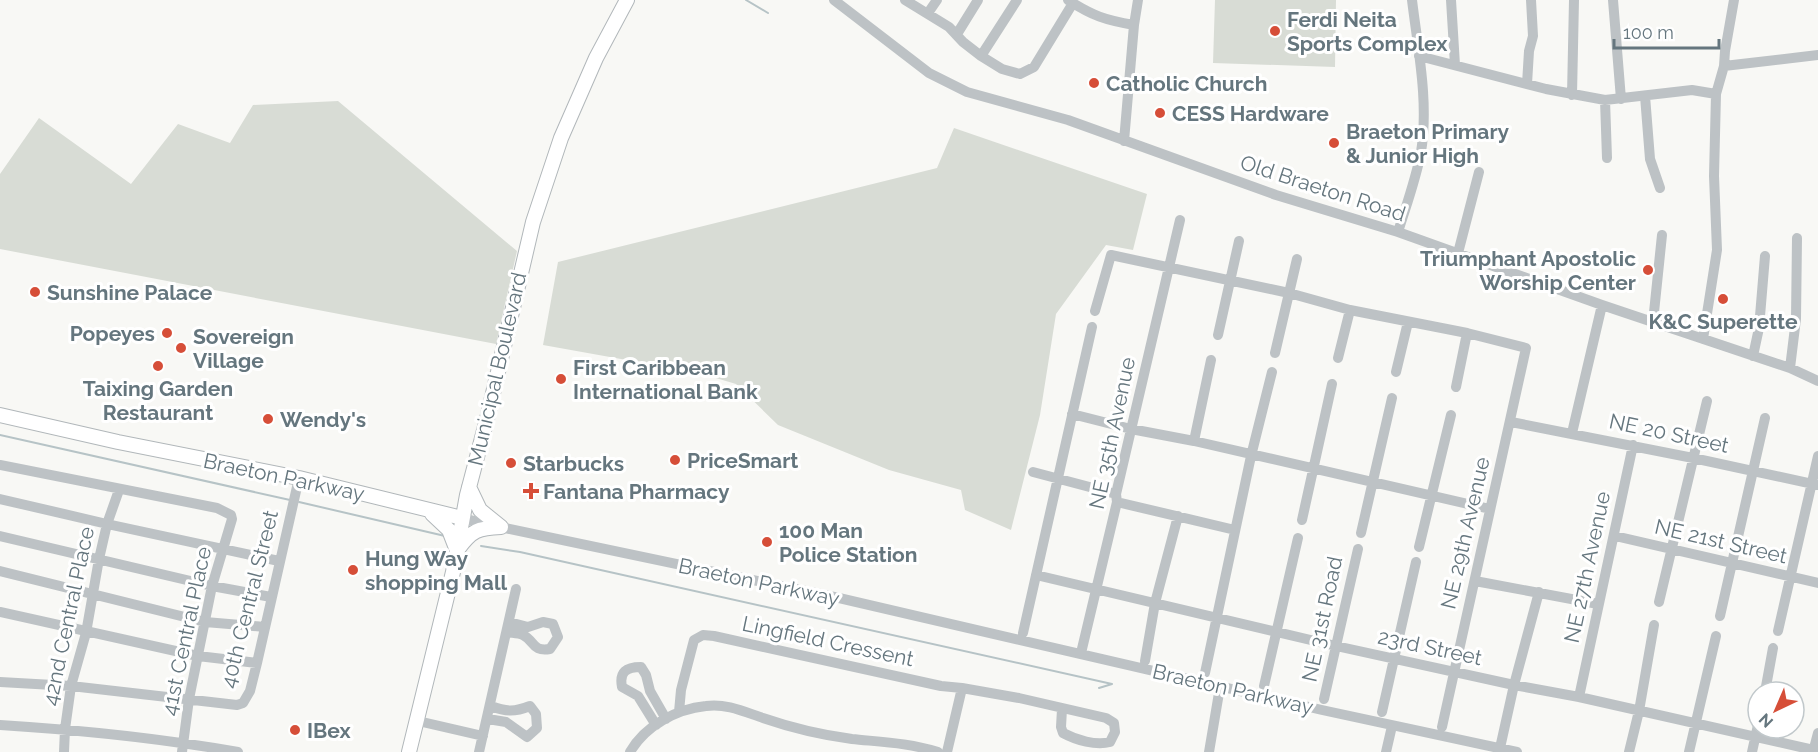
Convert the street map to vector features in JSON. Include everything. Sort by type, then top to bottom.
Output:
[{"type":"main road","name":"Municipal Boulevard","points":[[409,752],[418,721],[469,487],[536,212],[561,138],[596,58],[627,0]]},
{"type":"main road","name":"Braeton Parkway","points":[[0,415],[118,442],[299,478],[462,518]]},
{"type":"main road","points":[[428,511],[454,504],[469,487],[480,510],[501,527]]},
{"type":"main road","points":[[428,511],[449,530],[456,550],[473,532],[482,528],[501,527]]},
{"type":"street","name":"Old Braeton Road","points":[[834,0],[929,73],[967,92],[1068,120],[1276,195],[1398,232],[1602,305],[1790,368],[1818,381]]},
{"type":"street","points":[[905,0],[957,34],[963,42],[981,56],[1013,73],[1020,74],[1030,71],[1039,61],[1070,2],[1102,19],[1134,25]]},
{"type":"street","points":[[928,13],[937,0]]},
{"type":"street","points":[[957,34],[978,0]]},
{"type":"street","points":[[981,56],[1017,0]]},
{"type":"street","points":[[1124,141],[1138,0]]},
{"type":"street","points":[[1398,232],[1420,152],[1423,91],[1412,0]]},
{"type":"street","points":[[1451,0],[1455,65]]},
{"type":"street","points":[[1527,84],[1529,51],[1533,36],[1531,0]]},
{"type":"street","points":[[1572,95],[1574,0]]},
{"type":"street","points":[[1613,0],[1621,99]]},
{"type":"street","points":[[1703,339],[1717,250],[1714,176],[1716,94],[1724,66],[1734,0]]},
{"type":"street","points":[[1724,66],[1818,55]]},
{"type":"street","points":[[1419,56],[1572,95],[1605,100],[1692,90],[1716,94]]},
{"type":"street","points":[[1645,96],[1650,159],[1660,188]]},
{"type":"street","points":[[1605,100],[1607,158]]},
{"type":"street","points":[[1458,253],[1479,172]]},
{"type":"street","name":"NE 35th Avenue","points":[[1081,653],[1180,220]]},
{"type":"street","points":[[1653,322],[1662,235]]},
{"type":"street","points":[[1790,368],[1796,319],[1797,238]]},
{"type":"street","points":[[1218,336],[1239,241]]},
{"type":"street","points":[[1095,311],[1111,255],[1170,266],[1289,293],[1350,310],[1467,333],[1456,387]]},
{"type":"street","points":[[1753,356],[1759,328],[1766,256]]},
{"type":"street","points":[[1275,353],[1297,259]]},
{"type":"street","points":[[1572,433],[1602,305]]},
{"type":"street","points":[[1338,358],[1350,310]]},
{"type":"street","points":[[1396,372],[1408,322]]},
{"type":"street","points":[[1023,633],[1092,327]]},
{"type":"street","name":"NE 29th Avenue","points":[[1442,727],[1526,348],[1467,333]]},
{"type":"street","points":[[1194,441],[1211,360]]},
{"type":"street","points":[[1205,673],[1251,456],[1272,372]]},
{"type":"street","points":[[1302,520],[1332,384]]},
{"type":"street","name":"NE 31st Road","points":[[1361,533],[1392,399]]},
{"type":"street","points":[[1659,602],[1707,401]]},
{"type":"street","points":[[1072,414],[1490,509]]},
{"type":"street","points":[[1419,547],[1451,415]]},
{"type":"street","points":[[1720,616],[1765,418]]},
{"type":"street","name":"NE 20 Street","points":[[1511,422],[1815,484]]},
{"type":"street","name":"NE 27th Avenue","points":[[1579,697],[1633,446]]},
{"type":"street","points":[[1778,631],[1815,484],[1818,456]]},
{"type":"street","points":[[0,477],[1,465],[119,490]]},
{"type":"street","points":[[1033,472],[1235,531]]},
{"type":"street","name":"40th Central Street","points":[[0,682],[71,686],[237,705],[243,703],[250,691],[257,663],[299,478]]},
{"type":"street","name":"41st Central Place","points":[[119,490],[217,508],[228,512],[232,519],[212,586],[189,699],[182,747]]},
{"type":"street","name":"42nd Central Place","points":[[64,752],[64,729],[71,686],[86,633],[107,524],[119,490]]},
{"type":"street","points":[[0,499],[279,561]]},
{"type":"street","points":[[1145,661],[1155,603],[1178,516]]},
{"type":"street","name":"Braeton Parkway","points":[[462,518],[839,598],[1220,687],[1517,752]]},
{"type":"street","points":[[0,536],[212,586],[271,597]]},
{"type":"street","name":"NE 21st Street","points":[[1614,536],[1818,583]]},
{"type":"street","points":[[1264,686],[1298,538]]},
{"type":"street","name":"NE 31st Road","points":[[1324,699],[1358,549]]},
{"type":"street","points":[[1382,712],[1416,562]]},
{"type":"street","points":[[0,571],[205,622],[265,627]]},
{"type":"street","name":"23rd Street","points":[[1035,575],[1335,646],[1579,697],[1746,735]]},
{"type":"street","points":[[1475,580],[1598,604]]},
{"type":"street","points":[[479,752],[516,590]]},
{"type":"street","points":[[1500,748],[1539,592]]},
{"type":"street","points":[[0,612],[86,633],[198,656],[257,663]]},
{"type":"street","points":[[1629,752],[1639,711],[1654,625]]},
{"type":"street","name":"Lingfield Cressent","points":[[680,712],[681,690],[689,654],[694,640],[703,635],[940,686],[962,688]]},
{"type":"street","points":[[1689,752],[1716,636]]},
{"type":"street","points":[[1767,680],[1773,648]]},
{"type":"street","points":[[629,667],[641,667],[646,675],[661,722],[638,696],[622,687],[623,672],[629,667]]},
{"type":"street","points":[[1209,752],[1220,687]]},
{"type":"street","points":[[947,752],[962,688],[1019,698],[1106,718],[1114,723],[1115,732],[1110,742],[1103,744],[1072,738],[1063,733],[1062,709]]},
{"type":"street","points":[[630,752],[634,745],[661,722],[680,712],[707,705],[733,708],[787,726],[851,739],[890,741],[938,752]]},
{"type":"street","points":[[488,719],[506,722],[527,737],[537,728],[536,714],[530,706],[514,712],[491,706]]},
{"type":"street","points":[[418,721],[483,736]]},
{"type":"street","points":[[0,725],[64,729],[182,747],[238,752]]},
{"type":"street","points":[[1386,752],[1392,726]]},
{"type":"street","points":[[1815,751],[1818,733]]},
{"type":"street","name":"23rd Street","points":[[1768,740],[1815,751]]},
{"type":"shaded area","name":"Ferdi Neita Sports Complex","points":[[1215,0],[1336,0],[1335,67],[1213,63]]},
{"type":"shaded area","points":[[338,101],[517,251],[496,344],[0,249],[0,174],[39,118],[131,184],[178,124],[230,143],[253,105]]},
{"type":"shaded area","points":[[954,128],[1147,194],[1133,250],[1106,245],[1056,314],[1040,415],[1011,530],[965,510],[961,490],[889,470],[778,425],[736,384],[699,373],[543,345],[558,262],[937,168]]},
{"type":"waterway","points":[[746,0],[768,13]]},
{"type":"waterway","points":[[0,435],[290,500]]},
{"type":"waterway","points":[[299,502],[445,536]]},
{"type":"waterway","points":[[481,546],[520,552],[1112,684],[1099,688]]},
{"type":"place","name":"Ferdi Neita Sports Complex","points":[[1275,31]]},
{"type":"place","name":"Catholic Church","points":[[1094,83]]},
{"type":"place","name":"CESS Hardware","points":[[1160,113]]},
{"type":"place","name":"Braeton Primary & Junior High","points":[[1334,143]]},
{"type":"place","name":"Triumphant Apostolic Worship Center","points":[[1648,270]]},
{"type":"place","name":"Sunshine Palace","points":[[35,292]]},
{"type":"place","name":"K&C Superette","points":[[1723,299]]},
{"type":"place","name":"Popeyes","points":[[167,333]]},
{"type":"place","name":"Sovereign Village","points":[[181,348]]},
{"type":"place","name":"Taixing Garden Restaurant","points":[[158,366]]},
{"type":"place","name":"First Caribbean International Bank","points":[[561,379]]},
{"type":"place","name":"Wendy's","points":[[268,419]]},
{"type":"place","name":"PriceSmart","points":[[675,460]]},
{"type":"place","name":"Starbucks","points":[[511,463]]},
{"type":"place","name":"Fantana Pharmacy","points":[[531,491]]},
{"type":"place","name":"100 Man Police Station","points":[[767,542]]},
{"type":"place","name":"Hung Way shopping Mall","points":[[353,570]]},
{"type":"place","name":"IBex","points":[[295,730]]}]
